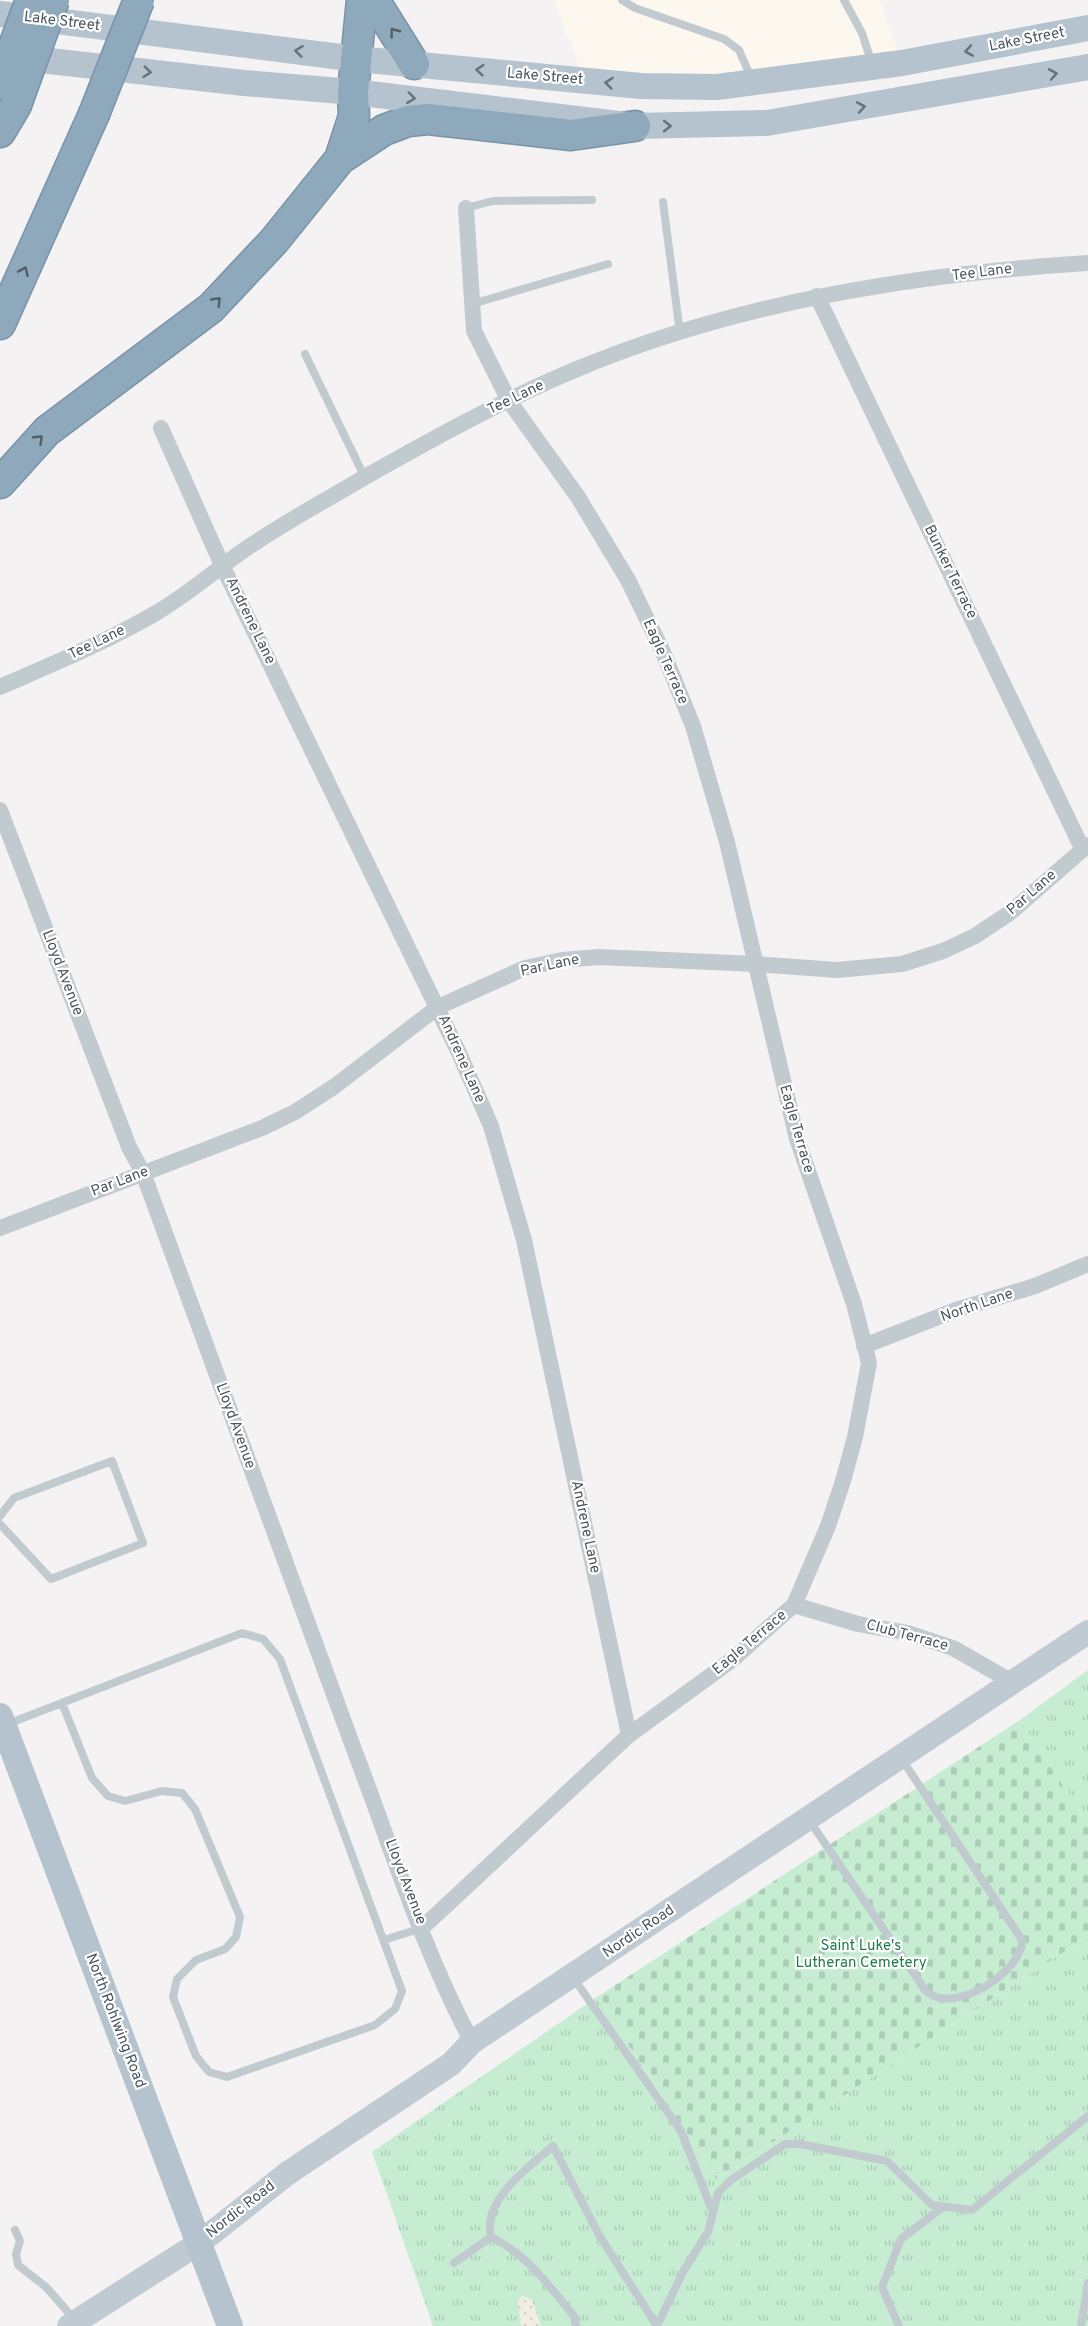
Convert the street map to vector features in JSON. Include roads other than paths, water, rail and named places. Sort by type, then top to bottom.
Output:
[{"type":"highway","points":[[0,132],[31,0]]},
{"type":"highway","points":[[8,95],[54,0]]},
{"type":"highway","points":[[0,324],[94,114],[139,0]]},
{"type":"highway","points":[[340,159],[354,116],[353,92],[362,0]]},
{"type":"highway","points":[[374,0],[414,64]]},
{"type":"highway","points":[[0,483],[48,431],[211,308],[274,242],[340,159],[384,130],[408,121],[428,119],[571,135],[635,126]]},
{"type":"main road","name":"Lake Street","points":[[0,14],[357,59],[641,86],[717,87],[873,67],[1088,28]]},
{"type":"main road","points":[[0,55],[244,83],[353,92],[635,126],[767,123],[1088,68]]},
{"type":"main road","name":"North Rohlwing Road","points":[[2,1721],[230,2326]]},
{"type":"street","name":"Eagle Terrace","points":[[422,1928],[629,1735],[732,1660],[795,1605],[828,1526],[855,1437],[869,1364],[854,1304],[797,1139],[712,787],[693,726],[663,652],[628,580],[597,526],[509,401],[474,331],[466,208]]},
{"type":"street","name":"Tee Lane","points":[[0,687],[106,640],[153,614],[255,542],[365,478],[509,401],[578,369],[680,334],[817,296],[985,271],[1088,263]]},
{"type":"street","name":"Bunker Terrace","points":[[817,296],[1085,847]]},
{"type":"street","name":"Andrene Lane","points":[[161,428],[222,566],[438,1007],[491,1126],[524,1240],[629,1735]]},
{"type":"street","name":"Lloyd Avenue","points":[[0,810],[129,1147],[144,1173],[321,1662],[422,1928],[458,2016],[472,2042]]},
{"type":"street","name":"Par Lane","points":[[0,1228],[262,1128],[295,1112],[335,1086],[438,1007],[525,968],[562,960],[630,957],[837,970],[902,964],[943,951],[975,936],[1011,912],[1085,847]]},
{"type":"street","name":"North Lane","points":[[864,1346],[956,1311],[1035,1286],[1088,1264]]},
{"type":"street","name":"Club Terrace","points":[[795,1605],[858,1624],[908,1633],[953,1648],[1014,1683]]},
{"type":"street","name":"Nordic Road","points":[[73,2324],[199,2244],[288,2173],[451,2064],[472,2042],[1088,1632]]},
{"type":"lane","points":[[622,0],[635,8],[724,39],[739,50],[754,83]]},
{"type":"lane","points":[[843,0],[862,33],[873,67]]},
{"type":"lane","points":[[466,208],[493,201],[592,200]]},
{"type":"lane","points":[[663,202],[680,334]]},
{"type":"lane","points":[[472,304],[608,264]]},
{"type":"lane","points":[[305,354],[365,478]]},
{"type":"lane","points":[[0,1516],[14,1498],[112,1461],[143,1543],[51,1579],[0,1524]]},
{"type":"lane","points":[[2,1721],[62,1703],[242,1634],[263,1639],[280,1659],[384,1940],[402,1991],[395,2009],[375,2025],[227,2077],[209,2073],[196,2056],[173,1997],[177,1979],[196,1960],[225,1949],[236,1937],[240,1917],[195,1809],[183,1793],[162,1791],[125,1801],[108,1796],[92,1778],[62,1703]]},
{"type":"lane","points":[[808,1819],[925,1990],[931,1996],[946,2000],[973,1993],[1011,1966],[1022,1949],[1022,1940],[901,1757]]},
{"type":"lane","points":[[384,1940],[422,1928]]},
{"type":"lane","points":[[572,1976],[681,2131],[712,2210]]},
{"type":"lane","points":[[576,2326],[573,2316],[536,2270],[508,2245],[491,2237],[488,2226],[501,2194],[553,2146],[599,2235],[657,2326],[684,2270],[708,2232],[718,2193],[731,2180],[785,2144],[800,2144],[887,2161],[932,2205],[972,2210],[1088,2116]]},
{"type":"lane","points":[[899,2326],[882,2287],[902,2239],[943,2207]]},
{"type":"lane","points":[[15,2230],[20,2241],[16,2254],[18,2265],[47,2288],[73,2324]]},
{"type":"lane","points":[[453,2263],[491,2237]]},
{"type":"lane","points":[[1081,2326],[1088,2283]]},
{"type":"park label","name":"Saint Luke's Lutheran Cemetery","points":[[861,1954]]}]
